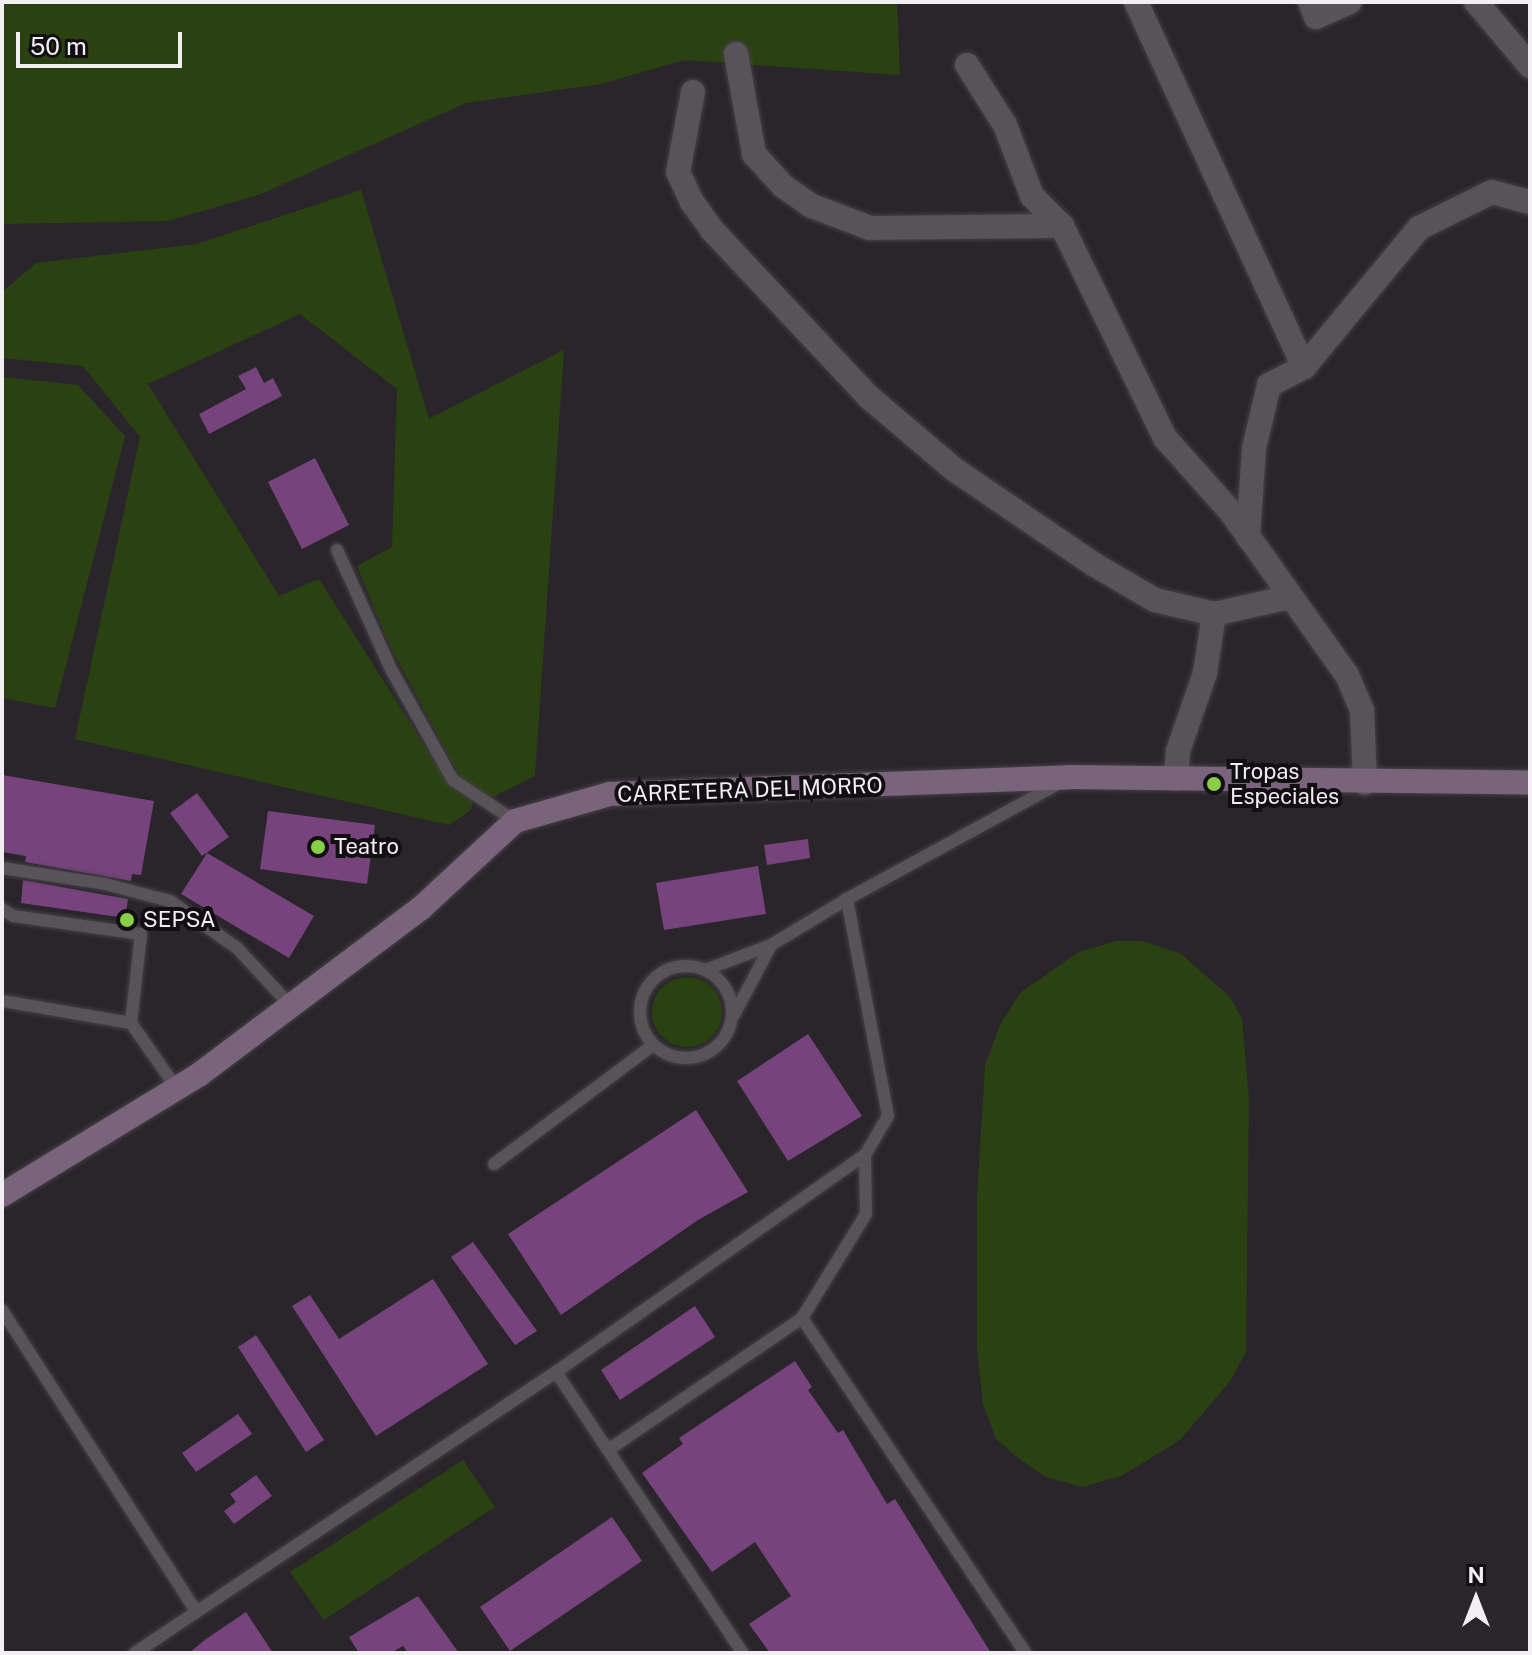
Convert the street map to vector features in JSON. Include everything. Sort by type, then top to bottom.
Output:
[{"type":"main road","name":"CARRETERA DEL MORRO","points":[[2,1195],[177,1089],[291,1006],[420,909],[515,821],[610,794],[1070,777],[1530,783]]},
{"type":"street","points":[[1136,2],[1304,367]]},
{"type":"street","points":[[1310,2],[1316,17],[1350,2]]},
{"type":"street","points":[[1476,2],[1530,66]]},
{"type":"street","points":[[736,54],[754,154],[783,186],[812,206],[870,228],[1062,226]]},
{"type":"street","points":[[967,65],[1005,125],[1032,196],[1062,226],[1165,438],[1248,537],[1347,675],[1362,710],[1365,783]]},
{"type":"street","points":[[693,92],[678,172],[692,202],[712,230],[870,398],[955,470],[1095,565],[1155,600],[1214,614],[1290,597]]},
{"type":"street","points":[[1248,537],[1254,448],[1269,385],[1304,367],[1419,228],[1492,192],[1530,202]]},
{"type":"street","points":[[1176,779],[1178,751],[1205,673],[1214,614]]},
{"type":"lane","points":[[337,550],[392,671],[453,780],[515,821]]},
{"type":"lane","points":[[771,945],[720,1044],[694,1058],[666,1054],[653,1045],[640,1016],[648,986],[674,968],[705,970],[771,945],[847,899],[1070,777]]},
{"type":"lane","points":[[2,868],[105,884],[170,901],[237,948],[291,1006]]},
{"type":"lane","points":[[135,1653],[556,1372],[865,1155],[888,1116],[847,899]]},
{"type":"lane","points":[[2,909],[13,916],[141,934],[131,1023],[177,1089]]},
{"type":"lane","points":[[705,970],[727,990],[732,1018]]},
{"type":"lane","points":[[2,1001],[131,1023]]},
{"type":"lane","points":[[494,1164],[653,1045]]},
{"type":"lane","points":[[608,1450],[802,1318],[866,1214],[865,1155]]},
{"type":"lane","points":[[2,1310],[196,1611]]},
{"type":"lane","points":[[802,1318],[1025,1653]]},
{"type":"lane","points":[[556,1372],[743,1653]]},
{"type":"green space","points":[[2,2],[897,2],[900,75],[684,60],[601,84],[466,103],[261,194],[168,221],[2,224]]},
{"type":"green space","points":[[361,190],[429,419],[564,350],[535,776],[488,799],[460,777],[388,642],[357,566],[392,547],[397,389],[300,314],[148,384],[279,596],[319,579],[440,770],[473,802],[471,810],[449,825],[75,739],[140,437],[83,366],[2,358],[2,292],[36,263],[197,244]]},
{"type":"green space","points":[[2,377],[78,385],[125,436],[55,708],[2,698]]},
{"type":"green space","points":[[1117,941],[1142,941],[1181,954],[1230,997],[1242,1019],[1249,1099],[1246,1352],[1231,1380],[1180,1440],[1123,1475],[1083,1487],[1046,1477],[1018,1458],[996,1439],[983,1404],[977,1349],[977,1198],[985,1065],[1001,1023],[1021,992],[1079,952]]},
{"type":"green space","points":[[687,977],[712,987],[722,1012],[712,1037],[687,1047],[662,1037],[652,1012],[662,987]]},
{"type":"green space","points":[[463,1460],[495,1507],[324,1620],[290,1572]]},
{"type":"building","points":[[256,367],[264,383],[273,378],[282,396],[209,434],[199,414],[246,389],[238,376]]},
{"type":"building","points":[[315,458],[349,525],[302,549],[268,482]]},
{"type":"building","points":[[2,775],[154,801],[141,875],[132,874],[131,881],[25,862],[26,856],[2,852]]},
{"type":"building","points":[[197,793],[229,837],[202,856],[170,813]]},
{"type":"building","name":"Teatro","points":[[268,811],[375,825],[367,884],[260,869]]},
{"type":"building","points":[[808,839],[810,858],[767,865],[764,845]]},
{"type":"building","points":[[207,853],[314,916],[289,958],[181,894]]},
{"type":"building","points":[[758,866],[766,914],[664,930],[656,883]]},
{"type":"building","points":[[23,880],[128,899],[125,918],[21,903]]},
{"type":"building","points":[[808,1034],[862,1116],[788,1161],[737,1081]]},
{"type":"building","points":[[696,1110],[748,1192],[698,1220],[561,1315],[508,1234]]},
{"type":"building","points":[[473,1242],[537,1331],[515,1345],[451,1257]]},
{"type":"building","points":[[433,1279],[488,1364],[376,1436],[292,1306],[310,1295],[339,1339]]},
{"type":"building","points":[[695,1306],[715,1337],[620,1400],[601,1370]]},
{"type":"building","points":[[256,1335],[324,1440],[306,1452],[238,1347]]},
{"type":"building","points":[[795,1361],[812,1387],[808,1390],[838,1433],[843,1430],[887,1504],[895,1499],[991,1653],[770,1653],[749,1624],[791,1596],[755,1542],[712,1572],[642,1473],[683,1444],[679,1438]]},
{"type":"building","points":[[238,1414],[252,1434],[196,1472],[182,1453]]},
{"type":"building","points":[[256,1475],[272,1496],[234,1524],[224,1511],[236,1502],[230,1494]]},
{"type":"building","points":[[612,1517],[642,1561],[510,1651],[480,1607]]},
{"type":"building","points":[[418,1596],[459,1653],[408,1653],[403,1646],[391,1653],[359,1653],[349,1637]]},
{"type":"building","points":[[246,1612],[273,1653],[189,1653],[206,1639]]},
{"type":"place","name":"Tropas Especiales","points":[[1214,784]]},
{"type":"place","name":"Teatro","points":[[318,847]]},
{"type":"place","name":"SEPSA","points":[[127,920]]}]
